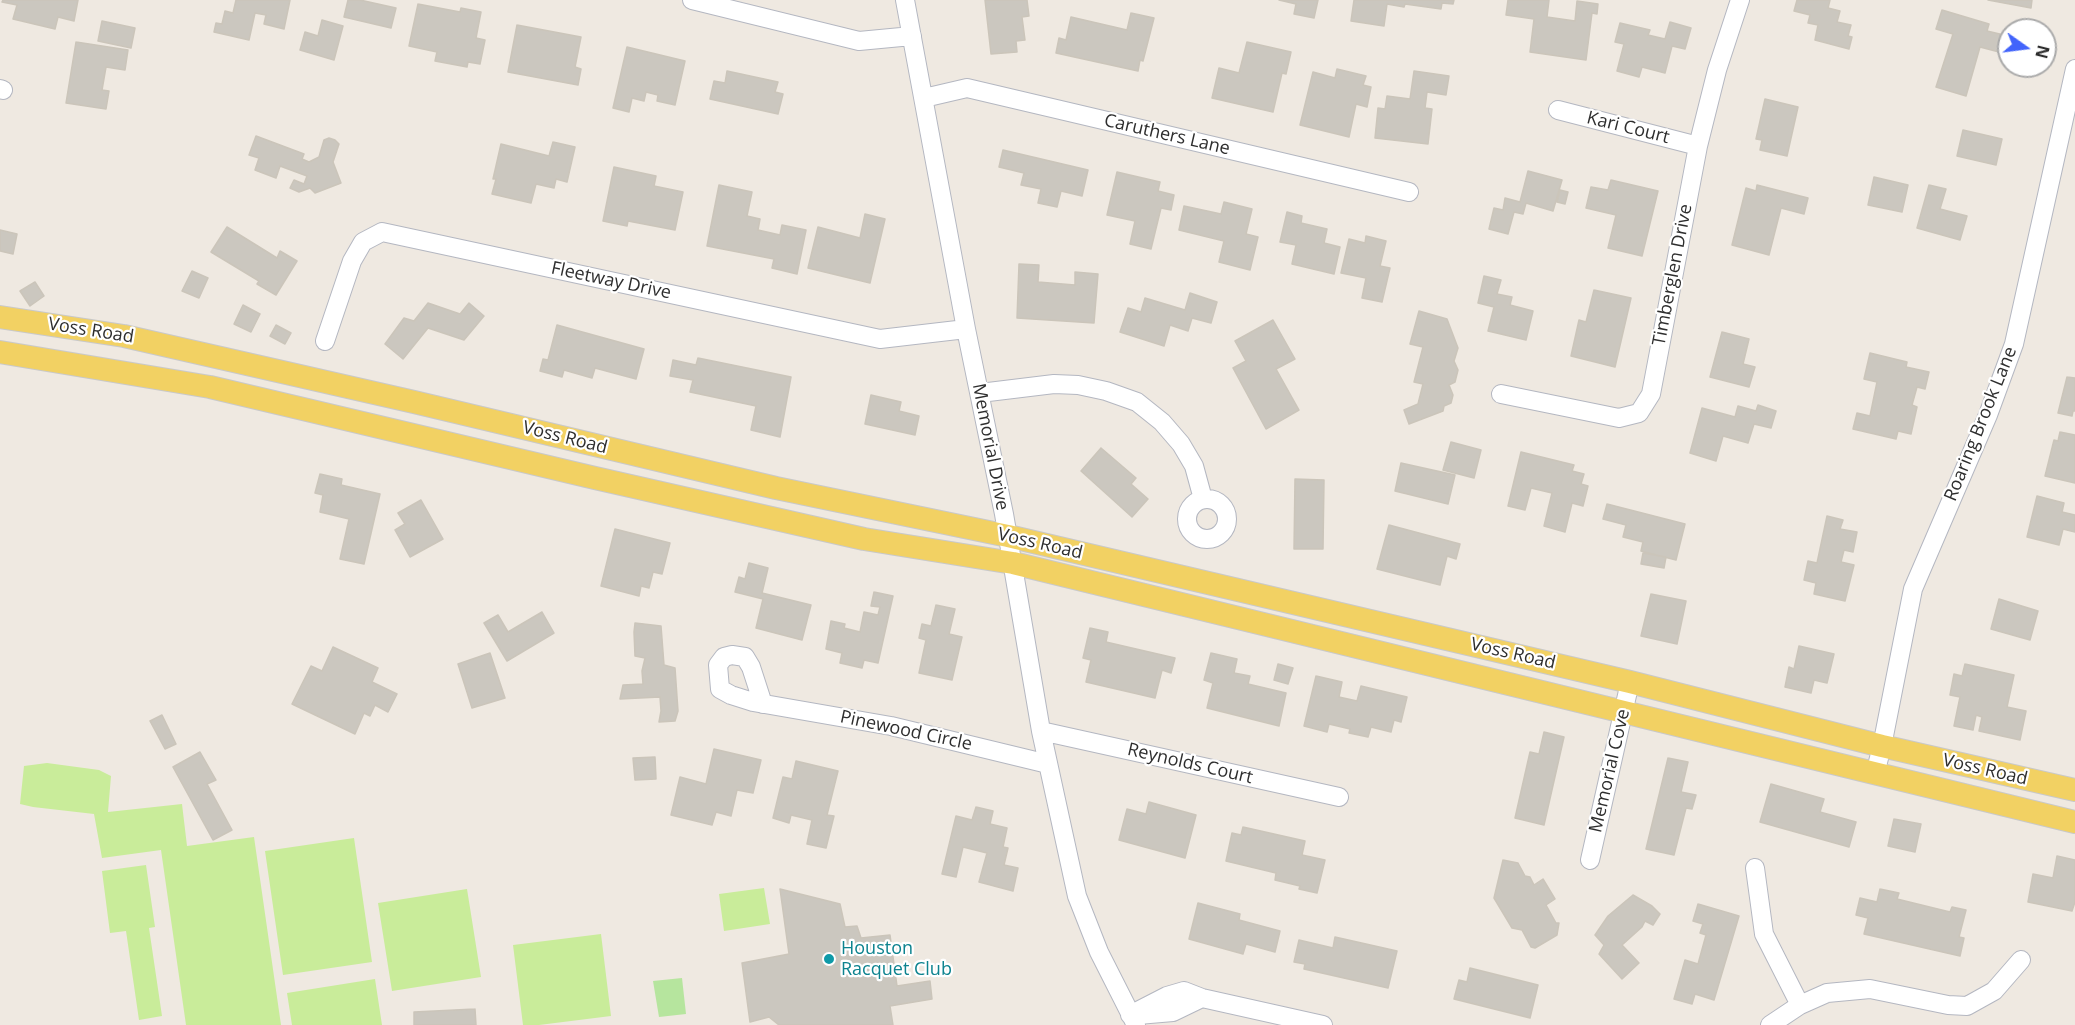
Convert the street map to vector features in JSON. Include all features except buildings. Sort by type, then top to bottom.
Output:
[{"type":"main road","name":"Voss Road","points":[[0,317],[124,336],[776,488],[1008,536],[1630,682],[1882,746],[2069,789]]},
{"type":"main road","points":[[30,356],[37,322]]},
{"type":"main road","name":"Voss Road","points":[[0,352],[210,387],[864,539],[1013,564],[2065,820]]},
{"type":"main road","points":[[405,433],[414,402]]},
{"type":"main road","points":[[595,478],[604,447]]},
{"type":"main road","points":[[2065,820],[2069,789]]},
{"type":"street","points":[[692,0],[859,41],[912,36]]},
{"type":"street","name":"Memorial Drive","points":[[905,0],[966,329],[1008,536],[1041,730],[1077,896],[1099,952],[1133,1020]]},
{"type":"street","name":"Timberglen Drive","points":[[1501,394],[1619,418],[1639,413],[1651,394],[1698,146],[1717,70],[1740,0]]},
{"type":"street","name":"Roaring Brook Lane","points":[[1875,774],[1913,589],[1988,416],[2014,344],[2075,69]]},
{"type":"street","name":"Caruthers Lane","points":[[924,98],[967,88],[1409,192]]},
{"type":"street","name":"Kari Court","points":[[1558,110],[1698,146]]},
{"type":"street","name":"Fleetway Drive","points":[[324,341],[352,261],[363,242],[382,232],[880,339],[966,329]]},
{"type":"street","points":[[980,393],[1054,384],[1078,385],[1106,391],[1137,402],[1162,422],[1181,444],[1194,466],[1203,499]]},
{"type":"street","name":"Memorial Cove","points":[[1590,860],[1630,682]]},
{"type":"street","name":"Pinewood Circle","points":[[763,704],[891,726],[1048,764]]},
{"type":"street","name":"Reynolds Court","points":[[1041,730],[1339,798]]},
{"type":"street","points":[[1755,868],[1764,934],[1800,1005]]},
{"type":"street","points":[[1770,1025],[1800,1005],[1827,993],[1870,989],[1948,1005],[1967,1006],[1994,991],[2021,960]]},
{"type":"street","points":[[1133,1020],[1167,996],[1184,991],[1202,998],[1323,1025]]},
{"type":"green space","points":[[47,763],[99,770],[111,776],[108,812],[182,804],[187,846],[254,837],[281,1025],[186,1025],[161,850],[102,858],[94,814],[20,804],[24,766]]},
{"type":"green space","points":[[354,838],[372,962],[283,975],[265,851]]},
{"type":"green space","points":[[146,865],[155,927],[149,928],[162,1016],[139,1020],[126,931],[110,933],[102,871]]},
{"type":"green space","points":[[764,888],[770,924],[724,931],[719,894]]},
{"type":"green space","points":[[467,889],[481,977],[392,991],[378,903]]},
{"type":"green space","points":[[601,934],[611,1016],[523,1025],[513,945]]},
{"type":"green space","points":[[682,978],[686,1014],[659,1017],[653,981]]},
{"type":"green space","points":[[375,979],[382,1025],[292,1025],[287,993]]},
{"type":"place","name":"Houston Racquet Club","points":[[829,959]]}]
